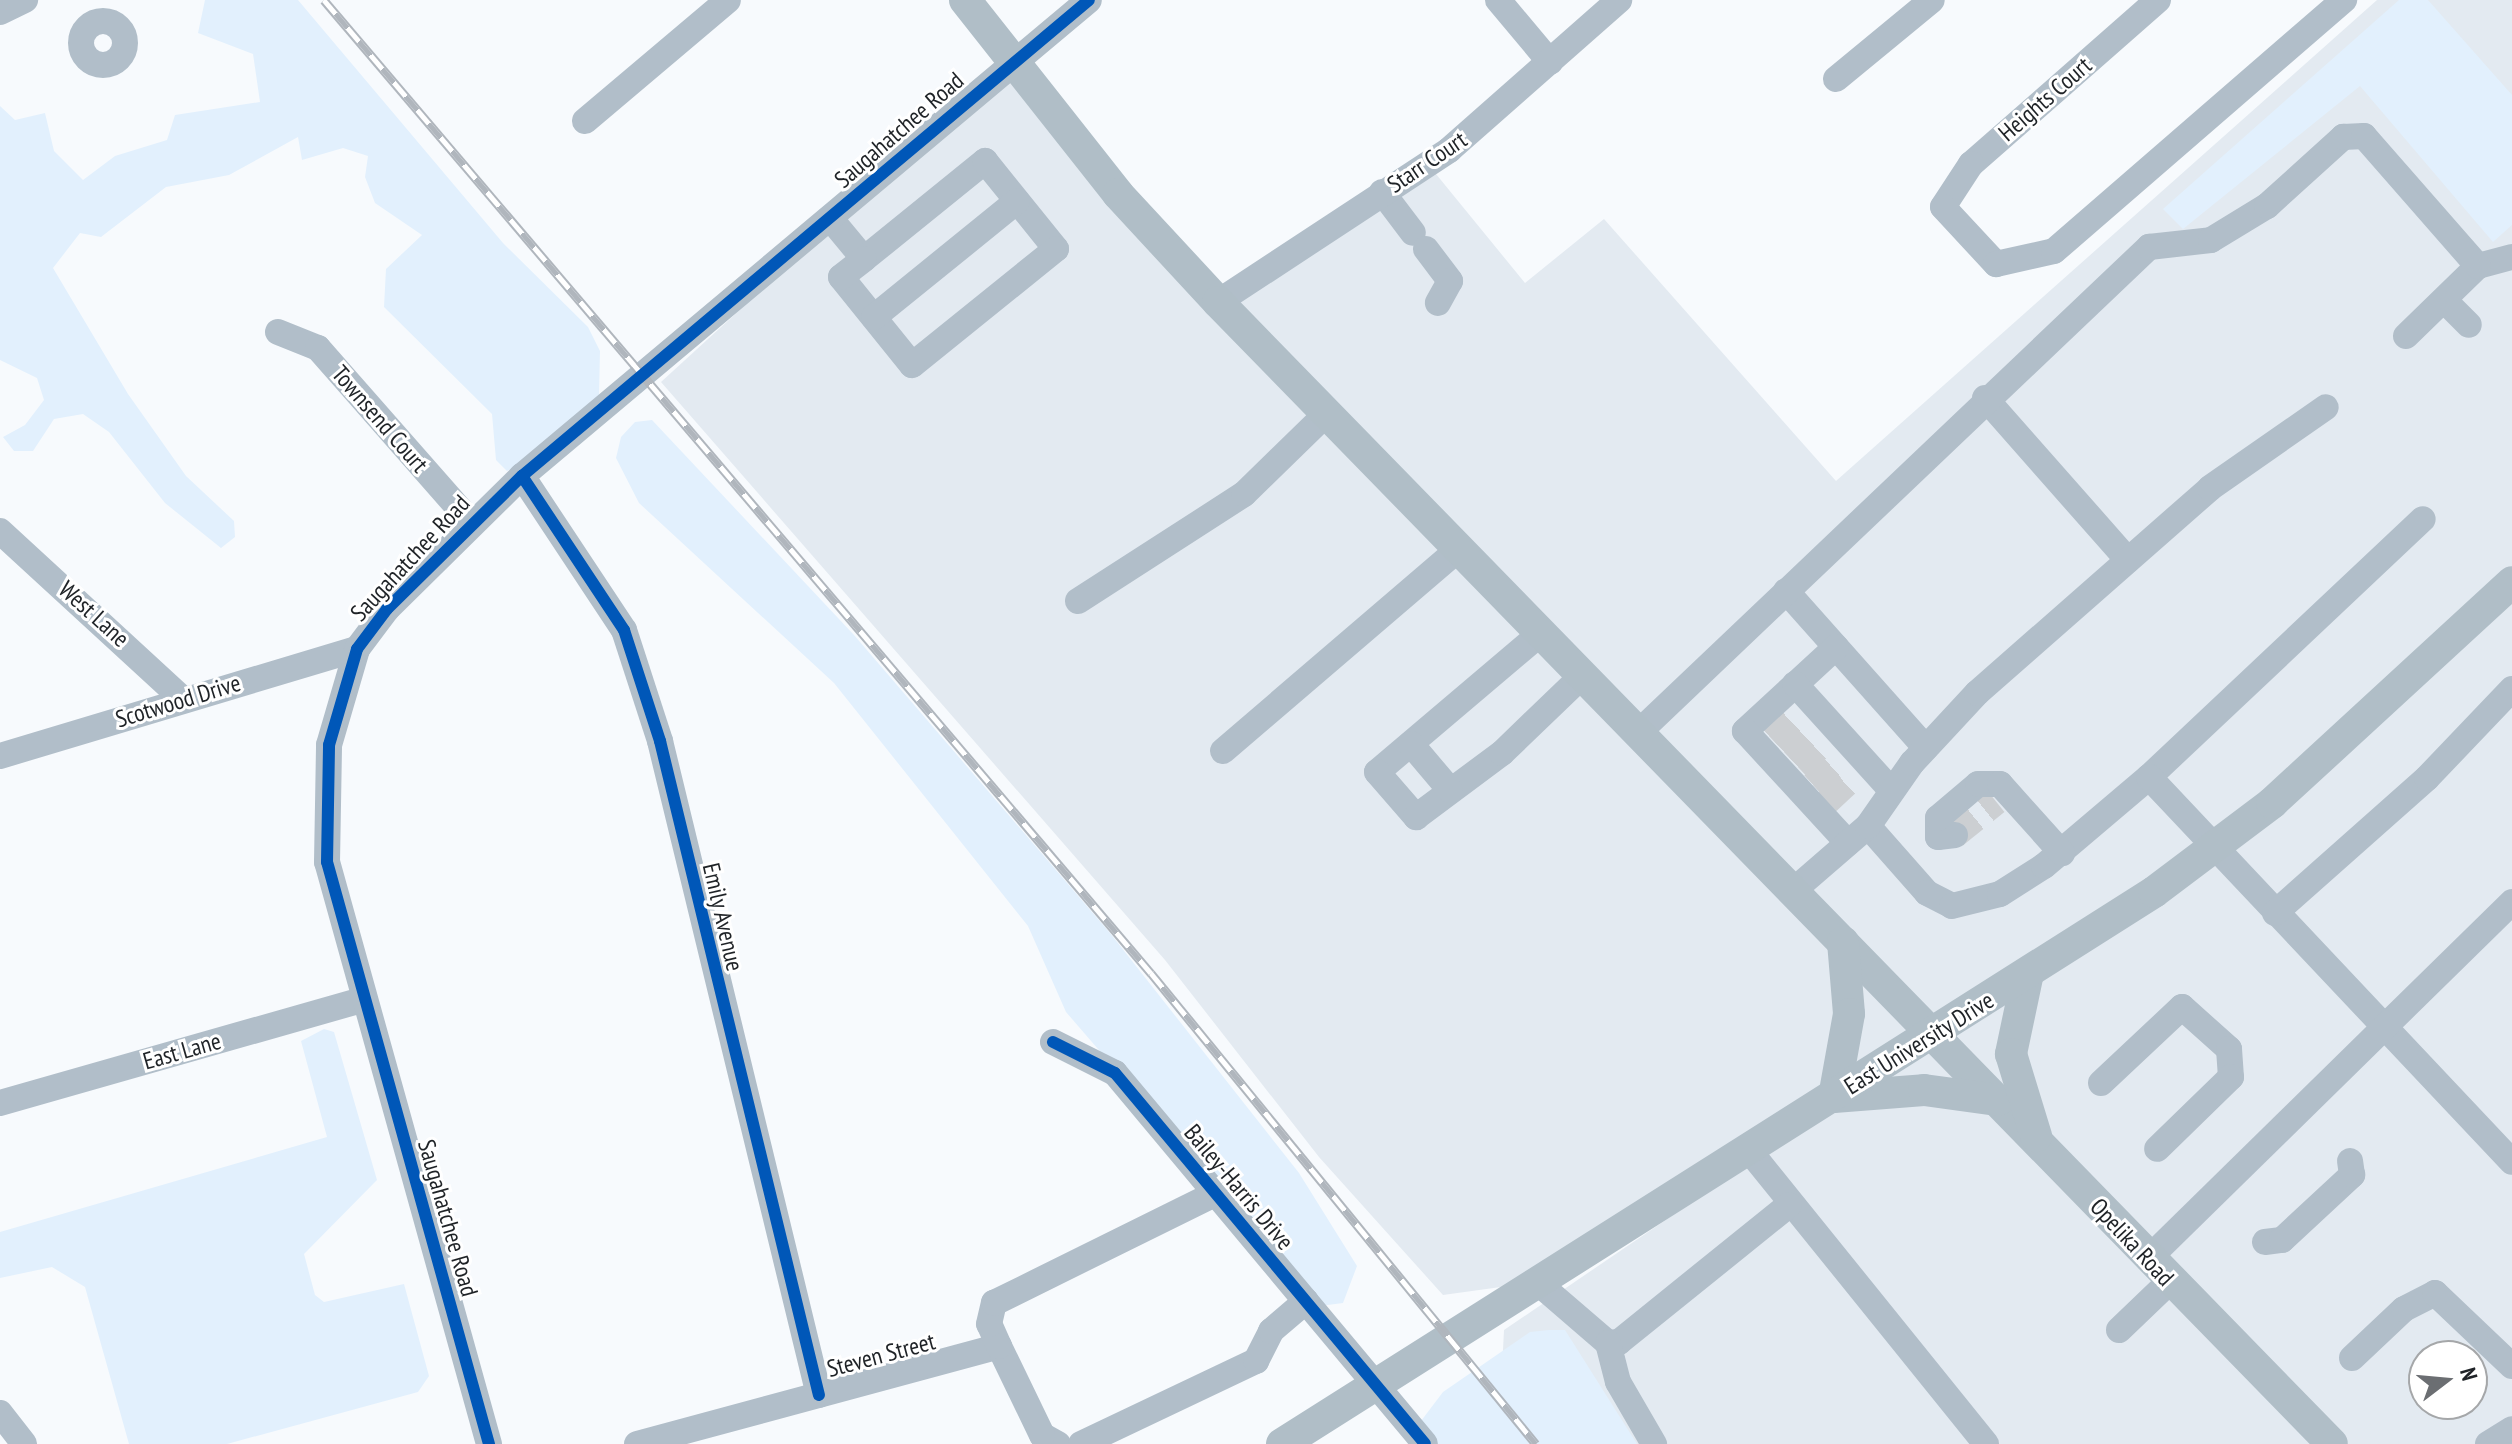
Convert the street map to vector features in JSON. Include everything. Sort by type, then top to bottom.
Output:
[{"type":"main road","name":"Opelika Road","points":[[974,11],[1011,62],[1218,302],[1937,1035],[2158,1270],[2332,1444]]},
{"type":"main road","name":"East University Drive","points":[[1282,1444],[1373,1382],[1937,1035],[2212,850],[2512,582]]},
{"type":"main road","points":[[1843,942],[1849,1014],[1834,1097],[1924,1090],[1998,1100]]},
{"type":"main road","points":[[2028,973],[2011,1054],[2038,1143]]},
{"type":"street","points":[[0,12],[25,0]]},
{"type":"street","points":[[585,121],[728,0]]},
{"type":"street","name":"Saugahatchee Road","points":[[489,1444],[364,999],[323,831],[329,745],[357,649],[471,522],[522,476],[1011,62],[1089,0]]},
{"type":"street","points":[[1498,0],[1550,62]]},
{"type":"street","name":"Starr Court","points":[[1218,302],[1459,142],[1619,0]]},
{"type":"street","points":[[1836,79],[1932,0]]},
{"type":"street","name":"Heights Court","points":[[2158,0],[1971,164],[1943,207],[1996,264],[2054,251],[2344,0]]},
{"type":"street","points":[[1639,732],[1985,398],[2149,247],[2211,240],[2267,206],[2343,137],[2364,136],[2478,266]]},
{"type":"street","points":[[985,161],[1056,249],[912,365],[841,277],[864,259],[985,161]]},
{"type":"street","points":[[1382,192],[1450,281],[1438,303]]},
{"type":"street","points":[[874,317],[1017,201]]},
{"type":"street","points":[[830,218],[864,259]]},
{"type":"street","points":[[2406,336],[2478,266],[2512,257]]},
{"type":"street","points":[[2444,300],[2469,325]]},
{"type":"street","name":"Townsend Court","points":[[278,332],[318,348],[471,522]]},
{"type":"street","points":[[1985,398],[2128,560]]},
{"type":"street","points":[[1794,890],[1858,835],[1926,748],[2128,560],[2210,488],[2326,407]]},
{"type":"street","points":[[1078,601],[1244,494],[1326,414]]},
{"type":"street","name":"Emily Avenue","points":[[522,476],[624,630],[655,727],[819,1395]]},
{"type":"street","points":[[1892,791],[1828,733],[1745,731],[1858,835],[1903,866],[1927,893],[1952,906],[2000,894],[2062,853],[2149,777],[2423,519]]},
{"type":"street","name":"West Lane","points":[[0,531],[184,700]]},
{"type":"street","points":[[1223,751],[1459,549]]},
{"type":"street","points":[[1786,591],[1926,748]]},
{"type":"street","points":[[1541,633],[1377,772],[1416,817],[1583,675]]},
{"type":"street","points":[[1828,733],[1836,647]]},
{"type":"street","name":"Scotwood Drive","points":[[0,756],[357,649]]},
{"type":"street","points":[[2275,913],[2427,778],[2512,689]]},
{"type":"street","points":[[1411,744],[1450,790]]},
{"type":"street","points":[[2149,777],[2212,850],[2512,1162]]},
{"type":"street","points":[[1903,866],[1947,833],[1938,818],[1978,784],[1994,793],[2062,853]]},
{"type":"street","points":[[2119,1330],[2158,1270],[2383,1028],[2512,902]]},
{"type":"street","name":"East Lane","points":[[0,1103],[364,999]]},
{"type":"street","points":[[2101,1083],[2182,1007],[2229,1049],[2231,1077],[2157,1149]]},
{"type":"street","name":"Bailey-Harris Drive","points":[[1053,1042],[1115,1073],[1425,1444]]},
{"type":"street","points":[[1748,1149],[1789,1205],[1986,1444]]},
{"type":"street","points":[[2265,1242],[2282,1240],[2352,1175],[2350,1161]]},
{"type":"street","points":[[1058,1444],[1042,1435],[989,1324],[994,1303],[1215,1194]]},
{"type":"street","points":[[1608,1343],[1647,1326],[1789,1205]]},
{"type":"street","points":[[1537,1282],[1608,1343],[1618,1382],[1654,1444]]},
{"type":"street","points":[[2352,1358],[2404,1309],[2435,1293],[2512,1366]]},
{"type":"street","points":[[1081,1444],[1256,1361],[1271,1331],[1306,1301]]},
{"type":"street","name":"Steven Street","points":[[637,1444],[999,1346]]},
{"type":"street","points":[[0,1413],[24,1444]]},
{"type":"street","points":[[2488,1444],[2512,1429]]},
{"type":"shaded area","points":[[205,0],[298,0],[503,243],[588,327],[600,351],[599,396],[527,461],[507,471],[496,460],[492,414],[384,307],[386,269],[422,235],[375,203],[365,177],[368,156],[343,148],[302,160],[298,137],[229,175],[166,187],[101,237],[80,233],[53,268],[128,394],[186,476],[234,521],[235,537],[221,548],[165,503],[109,432],[83,414],[54,419],[33,451],[14,451],[3,437],[25,425],[44,400],[37,378],[0,360],[0,106],[15,120],[45,113],[54,151],[83,180],[115,156],[167,140],[175,115],[260,102],[253,54],[198,33]]},
{"type":"shaded area","points":[[2377,0],[2512,0],[2512,1444],[1565,1444],[1502,1369],[1504,1330],[1920,1047],[1537,1282],[1443,1295],[1319,1157],[1165,960],[661,382],[1011,62],[1218,301],[1427,163],[1525,283],[1604,219],[1836,481]]},
{"type":"shaded area","points":[[2399,0],[2428,0],[2512,95],[2512,225],[2493,242],[2360,86],[2183,229],[2163,209]]},
{"type":"shaded area","points":[[652,420],[854,635],[1110,933],[1299,1173],[1357,1266],[1343,1303],[1320,1306],[1066,1012],[1028,926],[834,683],[639,503],[616,458],[621,437],[635,422]]},
{"type":"shaded area","points":[[324,1029],[334,1032],[377,1180],[304,1254],[315,1295],[324,1302],[404,1284],[429,1376],[418,1392],[227,1444],[129,1444],[85,1287],[52,1267],[0,1278],[0,1232],[327,1137],[301,1041]]},
{"type":"shaded area","points":[[1565,1330],[1637,1444],[1408,1444],[1430,1435],[1421,1421],[1443,1392],[1530,1332]]},
{"type":"tunnel","points":[[1769,736],[1795,712]]},
{"type":"tunnel","points":[[1784,752],[1810,728]]},
{"type":"tunnel","points":[[1798,767],[1824,743]]},
{"type":"tunnel","points":[[1813,785],[1840,761]]},
{"type":"tunnel","points":[[1827,802],[1854,777]]},
{"type":"tunnel","points":[[1955,835],[1996,802]]},
{"type":"railway","points":[[324,0],[1151,973],[1536,1444]]},
{"type":"cycle path","points":[[489,1444],[327,862],[329,745],[357,649],[387,609],[522,476],[1089,0]]},
{"type":"cycle path","points":[[522,476],[624,630],[660,741],[819,1395]]},
{"type":"cycle path","points":[[1053,1042],[1115,1073],[1425,1444]]}]
